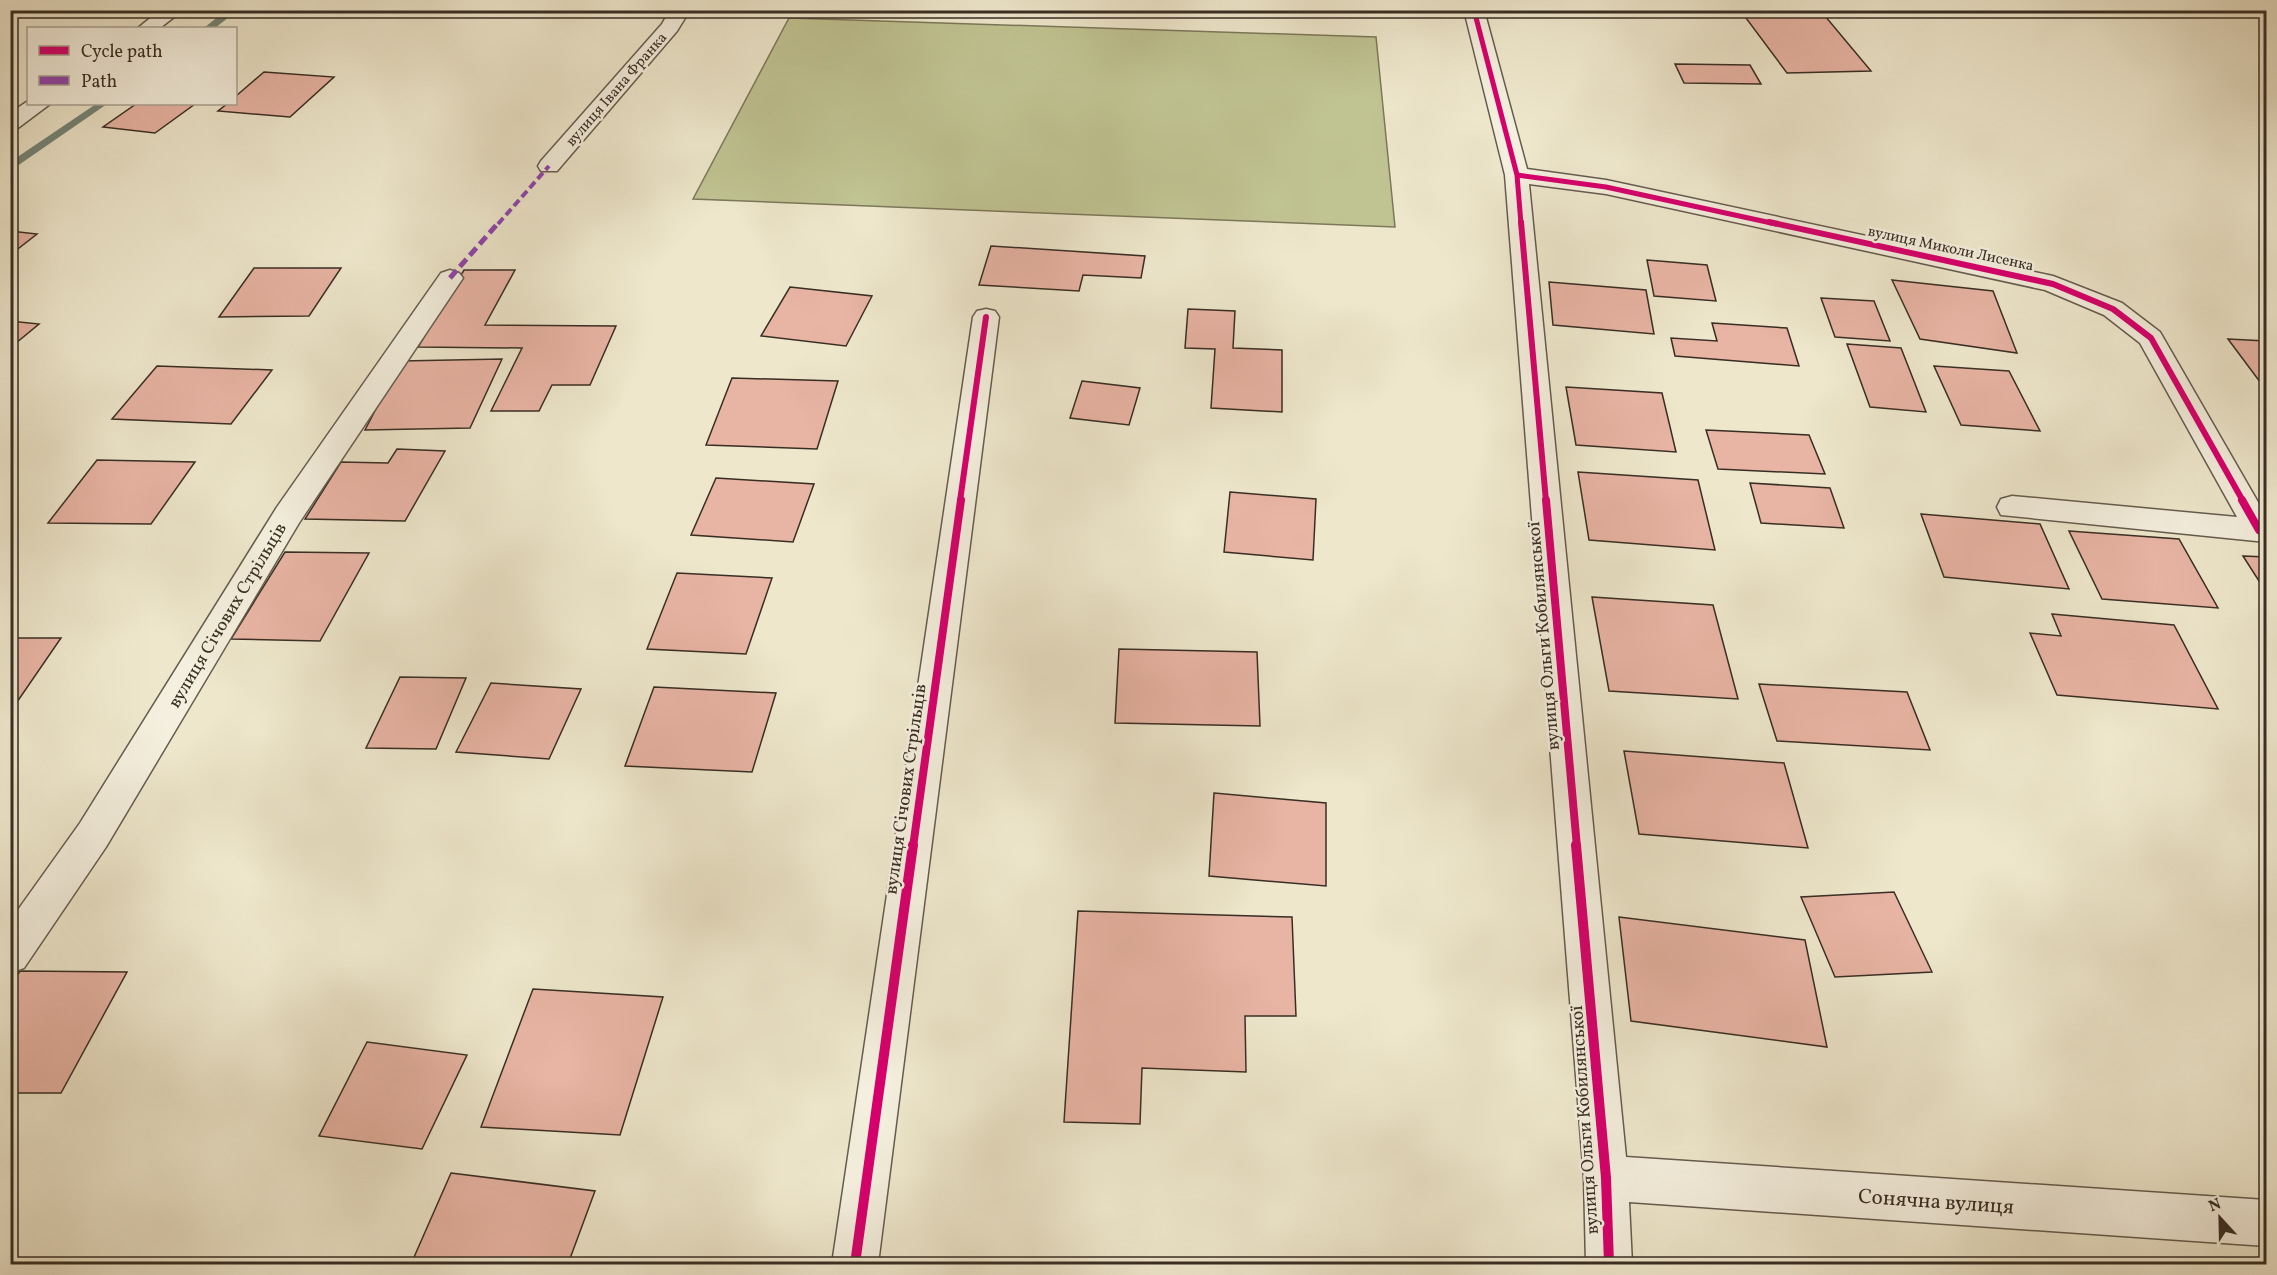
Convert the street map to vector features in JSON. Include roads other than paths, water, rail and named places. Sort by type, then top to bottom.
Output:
[{"type":"street","points":[[149,27],[174,10]]},
{"type":"street","name":"вулиця Івана Франка","points":[[549,166],[670,27],[680,10]]},
{"type":"street","name":"вулиця Ольги Кобилянської","points":[[1474,10],[1517,175],[1606,1178],[1609,1264]]},
{"type":"street","points":[[10,123],[37,105]]},
{"type":"street","name":"вулиця Миколи Лисенка","points":[[1517,175],[1606,187],[2053,284],[2113,309],[2151,339],[2263,530]]},
{"type":"street","name":"вулиця Січових Стрільців","points":[[10,955],[93,835],[288,515],[450,278]]},
{"type":"street","name":"вулиця Січових Стрільців","points":[[855,1264],[986,317]]},
{"type":"street","name":"вулиця Миколи Лисенка","points":[[2012,507],[2263,530]]},
{"type":"street","name":"Сонячна вулиця","points":[[1606,1178],[2266,1223]]},
{"type":"waterway","points":[[210,27],[233,10]]},
{"type":"waterway","points":[[10,168],[101,105]]}]
